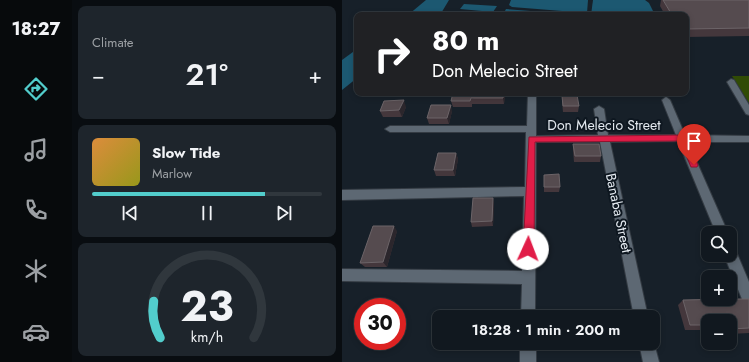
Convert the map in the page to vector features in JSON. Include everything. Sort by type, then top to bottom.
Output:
[{"type":"street","points":[[731,82],[749,112]]},
{"type":"street","points":[[528,310],[532,96]]},
{"type":"street","points":[[666,100],[719,226]]},
{"type":"street","name":"Banaba Street","points":[[599,109],[641,310]]},
{"type":"street","name":"Don Melecio Street","points":[[390,129],[532,134],[604,139],[749,139]]},
{"type":"street","points":[[342,195],[530,191]]},
{"type":"street","points":[[734,262],[749,299]]},
{"type":"street","points":[[342,276],[528,278]]},
{"type":"street","points":[[528,350],[528,362]]},
{"type":"street","points":[[648,350],[651,362]]},
{"type":"green space","points":[[732,76],[749,76],[749,103]]},
{"type":"water","points":[[426,0],[449,0],[442,12],[412,12]]},
{"type":"water","points":[[511,0],[588,0],[587,12],[512,7],[509,5]]},
{"type":"water","points":[[593,0],[645,0],[649,3],[654,12],[591,12]]},
{"type":"water","points":[[464,4],[497,6],[493,12],[460,9]]},
{"type":"water","points":[[506,9],[544,12],[504,12]]},
{"type":"water","points":[[354,51],[354,80],[342,90],[342,60]]},
{"type":"building","points":[[663,0],[749,0],[749,28],[689,29],[689,12],[670,12]]},
{"type":"building","points":[[452,96],[503,96],[503,98],[471,98],[470,101],[451,101]]},
{"type":"building","points":[[562,96],[577,96],[579,106],[563,106]]},
{"type":"building","points":[[404,100],[399,110],[380,111],[384,101]]},
{"type":"building","points":[[431,105],[451,105],[447,118],[427,118]]},
{"type":"building","points":[[573,144],[599,144],[601,156],[575,156]]},
{"type":"building","points":[[438,153],[456,153],[453,170],[434,170]]},
{"type":"building","points":[[559,174],[560,187],[544,187],[544,175]]},
{"type":"building","points":[[473,198],[493,198],[492,221],[471,222]]},
{"type":"building","points":[[373,226],[394,226],[383,262],[360,263]]},
{"type":"building","points":[[737,299],[749,299],[749,328],[737,329],[737,314],[701,314],[701,325],[690,325],[683,300],[701,300],[701,306],[737,306]]},
{"type":"route","points":[[528,249],[531,139],[683,138],[694,165]]}]
